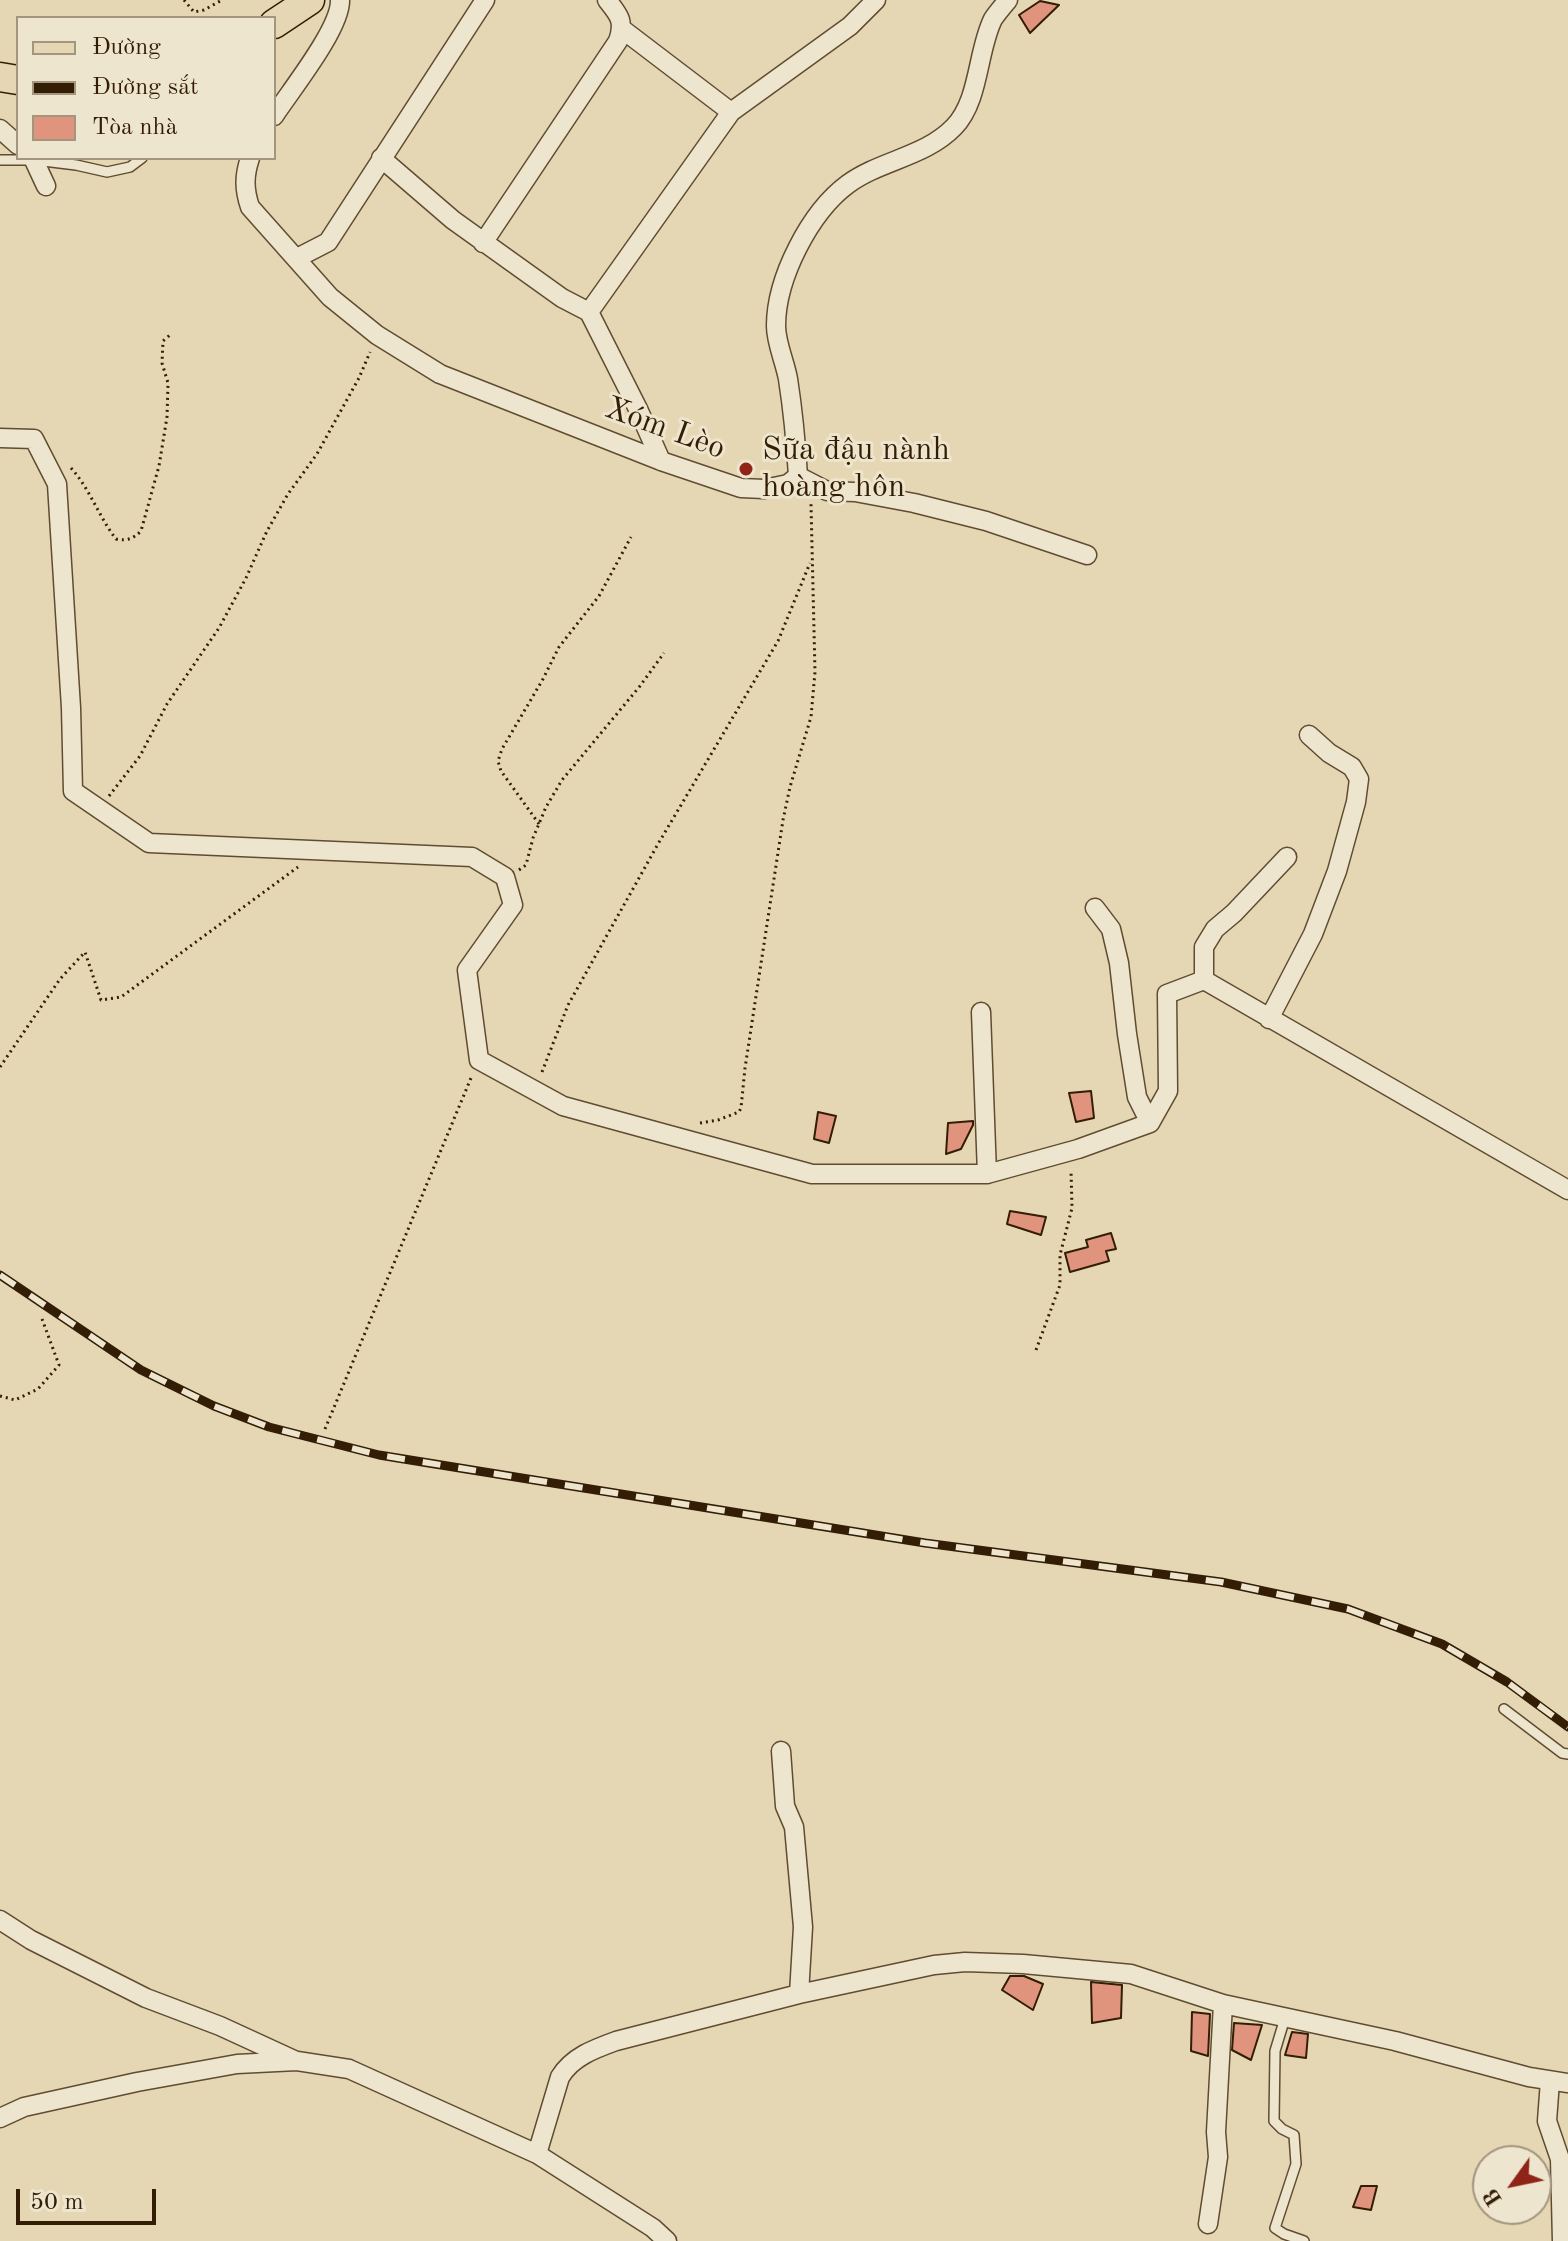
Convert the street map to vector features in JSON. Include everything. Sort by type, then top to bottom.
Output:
[{"type":"main road","points":[[276,23],[310,0]]},
{"type":"street","points":[[276,113],[332,29],[340,0]]},
{"type":"street","points":[[297,258],[328,242],[485,0]]},
{"type":"street","points":[[483,243],[618,41],[622,29],[618,14],[607,0]]},
{"type":"street","points":[[589,312],[731,112],[850,26],[876,0]]},
{"type":"street","points":[[1008,0],[994,19],[964,113],[954,128],[916,154],[861,175],[843,188],[822,211],[799,244],[784,278],[775,328],[788,378],[805,479],[827,491],[855,492],[899,500],[986,521],[1087,555]]},
{"type":"street","points":[[622,29],[731,112]]},
{"type":"street","points":[[0,129],[16,143]]},
{"type":"street","points":[[381,158],[483,243],[562,298],[589,312],[661,461]]},
{"type":"street","points":[[34,160],[46,186]]},
{"type":"street","name":"Xóm Lèo","points":[[249,160],[245,190],[250,207],[330,297],[377,335],[440,374],[661,461],[741,488],[764,489],[805,479]]},
{"type":"street","points":[[0,438],[34,439],[57,484],[73,791],[149,843],[472,857],[505,877],[513,905],[467,970],[479,1060],[563,1106],[812,1174],[987,1174],[1071,1151],[1150,1123],[1168,1091],[1167,994],[1204,980]]},
{"type":"street","points":[[1269,1019],[1313,934],[1337,871],[1359,779],[1352,767],[1329,753],[1309,735]]},
{"type":"street","points":[[1204,980],[1204,947],[1215,929],[1287,857]]},
{"type":"street","points":[[1095,908],[1111,929],[1119,963],[1137,1097],[1150,1123]]},
{"type":"street","points":[[1204,980],[1568,1190]]},
{"type":"street","points":[[981,1012],[987,1174]]},
{"type":"street","points":[[781,1751],[785,1806],[794,1827],[803,1927],[799,1994]]},
{"type":"street","points":[[0,1920],[31,1940],[146,1998],[220,2026],[297,2061]]},
{"type":"street","points":[[537,2154],[560,2077],[566,2067],[595,2049],[799,1994],[934,1965],[965,1962],[1023,1964],[1131,1974],[1223,2004],[1395,2041],[1559,2082],[1547,2121],[1560,2159],[1562,2241]]},
{"type":"street","points":[[1208,2224],[1218,2157],[1216,2132],[1223,2004]]},
{"type":"street","points":[[0,2118],[24,2107],[237,2064],[297,2061],[349,2069],[537,2154],[653,2228],[667,2241]]},
{"type":"lane","points":[[41,160],[107,172],[130,167],[139,160]]},
{"type":"lane","points":[[1504,1709],[1562,1753],[1568,1754]]},
{"type":"lane","points":[[1285,2018],[1275,2051],[1274,2121],[1294,2135],[1296,2164],[1275,2228],[1304,2241]]},
{"type":"path","points":[[184,0],[194,12],[222,0]]},
{"type":"path","points":[[46,459],[69,466],[81,479],[116,539],[125,540],[141,531],[159,466],[167,417],[168,383],[162,363],[163,341],[170,335]]},
{"type":"path","points":[[100,809],[140,756],[167,704],[219,628],[274,518],[317,454],[359,378],[377,335]]},
{"type":"path","points":[[692,1124],[733,1115],[741,1108],[783,820],[811,717],[815,672],[805,479]]},
{"type":"path","points":[[539,824],[501,771],[498,761],[559,647],[599,596],[631,537]]},
{"type":"path","points":[[535,1090],[568,1005],[658,844],[778,641],[811,560]]},
{"type":"path","points":[[505,877],[526,865],[546,807],[562,780],[664,653]]},
{"type":"path","points":[[0,1067],[60,979],[85,952],[101,1000],[121,997],[321,851]]},
{"type":"path","points":[[325,1429],[479,1060]]},
{"type":"path","points":[[1036,1350],[1060,1285],[1060,1255],[1072,1208],[1071,1151]]},
{"type":"path","points":[[0,1396],[15,1400],[38,1389],[59,1365],[42,1319]]},
{"type":"building","points":[[1040,1],[1059,5],[1030,33],[1019,15]]},
{"type":"building","points":[[1091,1091],[1094,1118],[1076,1122],[1069,1093]]},
{"type":"building","points":[[818,1112],[836,1116],[829,1143],[814,1139]]},
{"type":"building","points":[[973,1121],[961,1149],[946,1154],[948,1123]]},
{"type":"building","points":[[1010,1211],[1046,1217],[1041,1235],[1007,1224]]},
{"type":"building","points":[[1111,1233],[1116,1249],[1106,1251],[1109,1261],[1070,1272],[1065,1253],[1088,1247],[1086,1240]]},
{"type":"building","points":[[1010,1976],[1024,1976],[1043,1984],[1033,2010],[1002,1990]]},
{"type":"building","points":[[1091,1982],[1122,1985],[1121,2018],[1092,2023]]},
{"type":"building","points":[[1192,2012],[1210,2014],[1208,2056],[1191,2051]]},
{"type":"building","points":[[1234,2023],[1262,2025],[1251,2060],[1232,2050]]},
{"type":"building","points":[[1292,2032],[1308,2034],[1306,2058],[1285,2055]]},
{"type":"building","points":[[1361,2186],[1377,2186],[1371,2210],[1353,2207]]},
{"type":"railway","points":[[0,1275],[141,1370],[214,1406],[269,1427],[379,1455],[925,1543],[1221,1582],[1348,1609],[1442,1644],[1507,1682],[1568,1727]]},
{"type":"place","name":"Sữa đậu nành hoàng hôn","points":[[746,469]]}]
